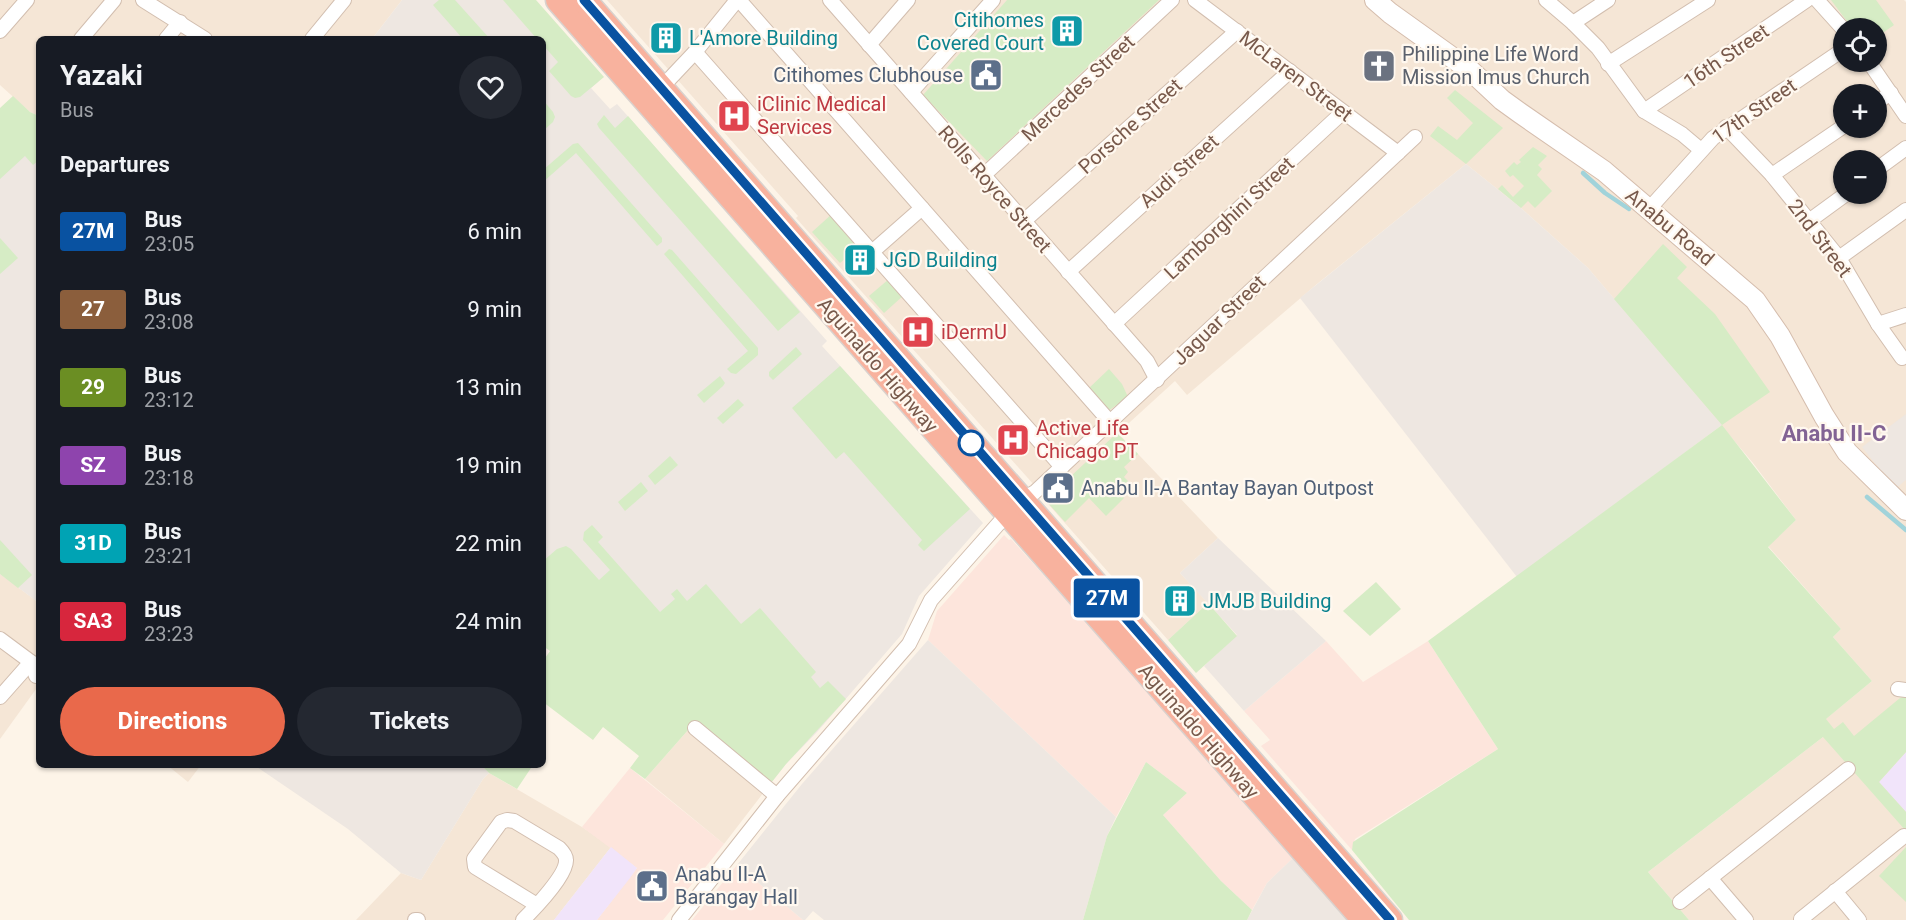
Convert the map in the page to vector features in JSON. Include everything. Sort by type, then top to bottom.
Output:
[{"type":"highway","name":"Aguinaldo Highway","points":[[558,0],[1015,506]]},
{"type":"highway","name":"Aguinaldo Highway","points":[[584,0],[1015,506],[1237,760],[1390,920]]},
{"type":"highway","name":"Aguinaldo Highway","points":[[1237,760],[1364,920]]},
{"type":"street","points":[[0,31],[27,0]]},
{"type":"street","points":[[84,36],[114,0]]},
{"type":"street","points":[[143,0],[201,36]]},
{"type":"street","points":[[314,36],[344,0]]},
{"type":"street","points":[[661,88],[695,52],[738,0],[1110,422]]},
{"type":"street","name":"Rolls Royce Street","points":[[830,0],[1146,361],[1157,380]]},
{"type":"street","points":[[869,45],[908,0]]},
{"type":"street","points":[[911,92],[993,0]]},
{"type":"street","name":"Mercedes Street","points":[[984,175],[1172,0]]},
{"type":"street","name":"McLaren Street","points":[[1195,0],[1398,153]]},
{"type":"street","name":"Anabu Road","points":[[1375,0],[1471,70],[1502,100],[1590,161],[1649,208],[1763,309],[1847,452],[1906,510]]},
{"type":"street","points":[[1546,0],[1574,23],[1598,48],[1644,111],[1682,134],[1701,150]]},
{"type":"street","points":[[1574,23],[1608,0]]},
{"type":"street","points":[[1608,64],[1708,0]]},
{"type":"street","name":"16th Street","points":[[1644,111],[1807,0]]},
{"type":"street","points":[[1817,0],[1833,18]]},
{"type":"street","points":[[168,36],[180,22]]},
{"type":"street","name":"Porsche Street","points":[[1024,221],[1237,31]]},
{"type":"street","points":[[695,52],[1062,467]]},
{"type":"street","name":"17th Street","points":[[1649,208],[1701,150],[1726,127],[1833,56]]},
{"type":"street","name":"Audi Street","points":[[1068,272],[1290,71]]},
{"type":"street","points":[[1876,72],[1906,116]]},
{"type":"street","points":[[1887,96],[1891,93]]},
{"type":"street","name":"Lamborghini Street","points":[[1114,324],[1343,112]]},
{"type":"street","name":"2nd Street","points":[[1726,127],[1772,175],[1839,258],[1878,324],[1902,358]]},
{"type":"street","points":[[1772,175],[1833,133]]},
{"type":"street","name":"Jaguar Street","points":[[679,920],[777,796],[909,644],[931,600],[1015,506],[1035,492],[1157,380],[1415,137]]},
{"type":"street","points":[[1887,162],[1906,148]]},
{"type":"street","points":[[1809,221],[1833,203]]},
{"type":"street","points":[[872,252],[922,208]]},
{"type":"street","points":[[1839,258],[1906,210]]},
{"type":"street","points":[[1878,324],[1906,315]]},
{"type":"street","points":[[0,639],[31,662],[36,676]]},
{"type":"street","points":[[0,697],[31,662]]},
{"type":"street","points":[[695,728],[777,796]]},
{"type":"street","points":[[1680,902],[1848,769]]},
{"type":"street","points":[[524,920],[537,905],[563,872],[567,861],[559,848],[514,821],[501,822],[474,860],[475,867],[537,905]]},
{"type":"street","points":[[1800,919],[1904,836]]},
{"type":"street","points":[[1710,878],[1746,920]]},
{"type":"street","points":[[1835,891],[1859,920]]},
{"type":"shaded area","points":[[0,0],[402,0],[374,36],[36,36],[36,115],[0,85]]},
{"type":"shaded area","points":[[402,0],[526,0],[598,82],[591,88],[610,109],[617,104],[827,341],[822,346],[983,523],[919,596],[902,634],[771,783],[546,596],[546,36],[374,36]]},
{"type":"shaded area","points":[[607,0],[1904,0],[1906,2],[1906,920],[1689,920],[1648,872],[1823,737],[1816,727],[1872,681],[1833,637],[1841,629],[1768,546],[1796,520],[1753,463],[1588,268],[1521,208],[1466,164],[1317,284],[1187,395],[1175,381],[1118,433],[1218,538],[1180,573],[1208,603],[1168,640],[1042,497],[1043,495],[796,218],[798,216]]},
{"type":"shaded area","points":[[36,118],[36,601],[0,574],[0,147]]},
{"type":"shaded area","points":[[1466,164],[1521,208],[1588,268],[1722,425],[1517,577],[1300,298]]},
{"type":"shaded area","points":[[1906,414],[1906,480],[1895,489],[1862,447]]},
{"type":"shaded area","points":[[1004,535],[1009,540],[1011,539],[1174,719],[1293,858],[1267,883],[1252,910],[1221,881],[1163,815],[1187,793],[1146,762],[1116,817],[928,640],[937,611]]},
{"type":"shaded area","points":[[1218,538],[1326,641],[1244,711],[1204,666],[1237,635],[1180,573]]},
{"type":"shaded area","points":[[0,574],[36,601],[36,689],[0,739]]},
{"type":"shaded area","points":[[928,640],[1116,817],[1107,836],[1083,920],[824,920],[813,911],[803,920],[737,865],[802,784]]},
{"type":"shaded area","points":[[1326,641],[1363,682],[1428,641],[1498,749],[1355,839],[1352,850],[1261,746],[1270,740],[1244,711]]},
{"type":"shaded area","points":[[696,721],[771,783],[724,844],[645,779]]},
{"type":"shaded area","points":[[1906,752],[1906,812],[1879,782]]},
{"type":"shaded area","points":[[171,768],[199,768],[188,782]]},
{"type":"shaded area","points":[[258,768],[484,768],[489,773],[483,779],[421,880],[401,873],[348,829]]},
{"type":"shaded area","points":[[630,768],[724,844],[663,920],[597,920],[637,868],[582,827]]},
{"type":"shaded area","points":[[489,773],[582,827],[611,847],[554,920],[356,920],[401,873],[421,880],[483,779]]},
{"type":"shaded area","points":[[611,847],[637,868],[630,878],[597,920],[554,920]]},
{"type":"shaded area","points":[[1293,858],[1347,920],[1247,920],[1267,883]]},
{"type":"shaded area","points":[[737,865],[803,920],[692,920]]},
{"type":"green space","points":[[439,0],[455,0],[487,36],[460,36],[433,5]]},
{"type":"green space","points":[[503,0],[536,0],[604,77],[580,97],[571,96],[549,71],[558,62],[546,48],[546,36],[534,36]]},
{"type":"green space","points":[[1007,0],[1159,0],[987,161],[923,95]]},
{"type":"green space","points":[[1831,0],[1876,0],[1894,25],[1887,30],[1887,18],[1844,18]]},
{"type":"green space","points":[[1455,90],[1503,128],[1466,164],[1430,136],[1438,126],[1457,140],[1473,123],[1447,98]]},
{"type":"green space","points":[[13,96],[36,115],[36,162],[33,165],[25,156],[0,179],[0,108]]},
{"type":"green space","points":[[546,104],[555,117],[546,128]]},
{"type":"green space","points":[[604,115],[615,128],[628,116],[800,312],[778,331],[599,128],[597,124]]},
{"type":"green space","points":[[578,143],[662,238],[662,242],[657,246],[576,153],[546,179],[546,167],[573,144]]},
{"type":"green space","points":[[1533,147],[1547,156],[1538,165],[1542,169],[1537,175],[1552,191],[1535,208],[1528,201],[1521,208],[1498,189],[1502,185],[1513,197],[1524,186],[1513,175],[1510,177],[1505,171],[1514,162],[1517,165],[1521,162],[1519,160]]},
{"type":"green space","points":[[832,214],[860,246],[840,263],[812,232]]},
{"type":"green space","points":[[0,238],[18,258],[0,274]]},
{"type":"green space","points":[[1663,244],[1687,267],[1677,278],[1715,314],[1770,392],[1722,425],[1614,299]]},
{"type":"green space","points":[[669,249],[758,348],[758,355],[736,374],[727,369],[748,351],[664,254]]},
{"type":"green space","points":[[889,279],[904,295],[884,313],[869,296]]},
{"type":"green space","points":[[796,347],[802,354],[773,380],[769,372]]},
{"type":"green space","points":[[840,366],[970,509],[924,551],[918,545],[922,540],[844,452],[836,459],[792,408]]},
{"type":"green space","points":[[1109,369],[1122,384],[1128,397],[1108,411],[1087,390]]},
{"type":"green space","points":[[720,376],[725,383],[704,403],[697,395]]},
{"type":"green space","points":[[738,399],[744,405],[723,424],[717,418]]},
{"type":"green space","points":[[1722,425],[1796,520],[1768,547],[1841,629],[1833,637],[1872,681],[1826,719],[1834,729],[1843,722],[1854,736],[1900,698],[1906,696],[1906,752],[1879,782],[1906,812],[1906,831],[1823,737],[1648,872],[1689,920],[1409,920],[1352,850],[1353,842],[1498,749],[1428,641]]},
{"type":"green space","points":[[1117,433],[1138,454],[1124,467],[1128,472],[1124,477],[1128,481],[1117,491],[1124,498],[1106,516],[1089,498],[1065,522],[1048,503],[1072,481],[1069,478]]},
{"type":"green space","points":[[670,456],[678,465],[655,485],[648,476]]},
{"type":"green space","points":[[641,482],[648,491],[625,511],[618,502]]},
{"type":"green space","points":[[592,525],[603,537],[598,542],[660,612],[675,599],[671,594],[677,589],[687,601],[706,584],[741,624],[760,608],[816,672],[811,677],[820,688],[828,681],[846,699],[771,783],[767,783],[696,721],[645,779],[630,768],[639,756],[603,727],[593,740],[546,704],[546,657],[550,651],[546,648],[546,558],[557,549],[566,546],[599,580],[610,570],[583,540],[584,532]]},
{"type":"green space","points":[[0,540],[32,575],[18,588],[0,574]]},
{"type":"green space","points":[[1376,582],[1401,609],[1370,636],[1343,611]]},
{"type":"green space","points":[[1208,603],[1237,636],[1196,673],[1168,640]]},
{"type":"green space","points":[[1146,762],[1187,793],[1163,815],[1221,881],[1252,910],[1247,920],[1083,920],[1107,836]]},
{"type":"green space","points":[[484,768],[531,768],[517,789]]},
{"type":"green space","points":[[1906,847],[1906,902],[1879,876]]},
{"type":"waterway","points":[[1583,173],[1605,193],[1629,209]]},
{"type":"waterway","points":[[1867,497],[1906,530]]},
{"type":"bus line","name":"27M","points":[[584,0],[1390,920]]},
{"type":"place","name":"Citihomes Covered Court","points":[[1067,31]]},
{"type":"place","name":"L'Amore Building","points":[[666,38]]},
{"type":"place","name":"Philippine Life Word Mission Imus Church","points":[[1379,66]]},
{"type":"place","name":"Citihomes Clubhouse","points":[[986,75]]},
{"type":"place","name":"iClinic Medical Services","points":[[734,116]]},
{"type":"place","name":"JGD Building","points":[[860,260]]},
{"type":"place","name":"iDermU","points":[[918,332]]},
{"type":"place","name":"Active Life Chicago PT","points":[[1013,440]]},
{"type":"place","name":"Anabu II-A Bantay Bayan Outpost","points":[[1058,488]]},
{"type":"place","name":"JMJB Building","points":[[1180,601]]},
{"type":"place","name":"Anabu II-A Barangay Hall","points":[[652,886]]},
{"type":"district","name":"Anabu II-C","points":[[1834,433]]}]
